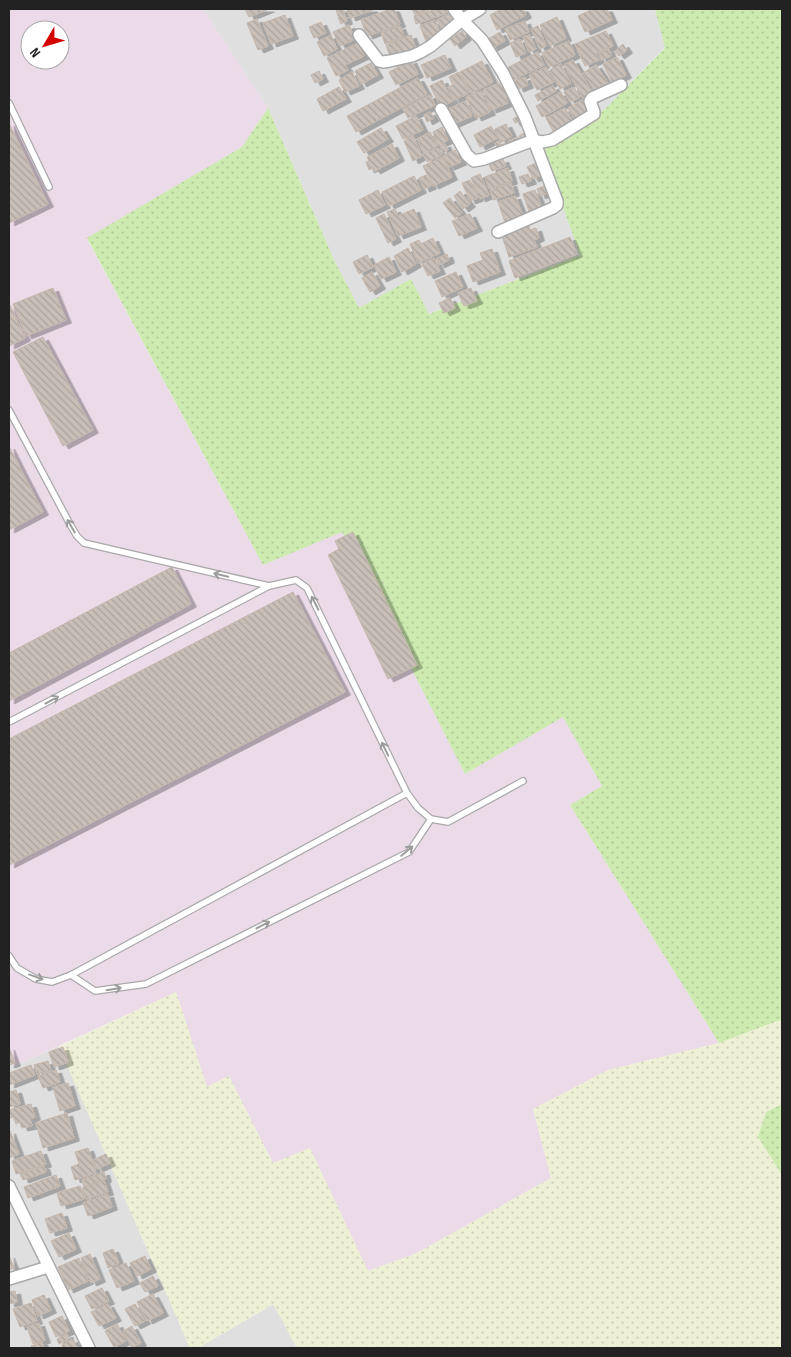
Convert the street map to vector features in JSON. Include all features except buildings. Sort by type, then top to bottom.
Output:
[{"type":"street","points":[[454,9],[482,40],[503,73],[525,117],[557,201],[557,205],[553,208],[498,232]]},
{"type":"street","points":[[360,35],[379,61],[390,62],[421,52],[462,20],[480,9]]},
{"type":"street","points":[[441,109],[467,155],[474,162],[534,140],[542,142],[552,140],[592,116],[594,112],[590,102],[592,98],[621,85]]},
{"type":"street","points":[[9,1186],[87,1348]]},
{"type":"street","points":[[9,1279],[48,1267]]},
{"type":"lane","points":[[9,103],[49,187]]},
{"type":"lane","points":[[9,410],[71,526],[84,543],[269,586]]},
{"type":"lane","points":[[9,722],[269,586],[296,580],[307,588],[407,793],[418,808],[431,819],[448,822],[523,781]]},
{"type":"lane","points":[[9,956],[17,968],[36,979],[52,982],[71,975],[407,793]]},
{"type":"lane","points":[[71,975],[95,992],[146,984],[409,852],[431,819]]},
{"type":"shaded area","points":[[9,9],[203,9],[268,108],[242,147],[87,239],[263,565],[342,531],[465,774],[563,716],[602,786],[570,805],[719,1043],[608,1070],[533,1109],[551,1178],[415,1254],[367,1271],[310,1148],[273,1163],[229,1076],[207,1087],[176,992],[14,1066],[9,1056]]},
{"type":"shaded area","points":[[203,9],[655,9],[665,47],[605,109],[543,148],[580,255],[428,314],[411,280],[359,309],[335,262],[268,108]]},
{"type":"shaded area","points":[[59,1046],[190,1348],[9,1348],[9,1056],[14,1066]]},
{"type":"shaded area","points":[[274,1304],[297,1348],[198,1348]]},
{"type":"green space","points":[[655,9],[782,9],[782,1024],[780,1020],[719,1043],[570,805],[602,786],[563,717],[465,774],[342,532],[263,565],[87,238],[242,147],[268,108],[335,262],[359,308],[411,279],[429,314],[580,255],[542,148],[605,109],[665,48]]},
{"type":"green space","points":[[176,992],[207,1087],[229,1076],[273,1163],[310,1148],[368,1271],[415,1254],[551,1178],[533,1109],[608,1070],[719,1043],[780,1020],[782,1024],[782,1104],[766,1112],[758,1137],[782,1175],[782,1348],[297,1348],[273,1304],[198,1348],[190,1348],[59,1047]]},
{"type":"green space","points":[[782,1104],[782,1175],[758,1137],[766,1112]]}]
